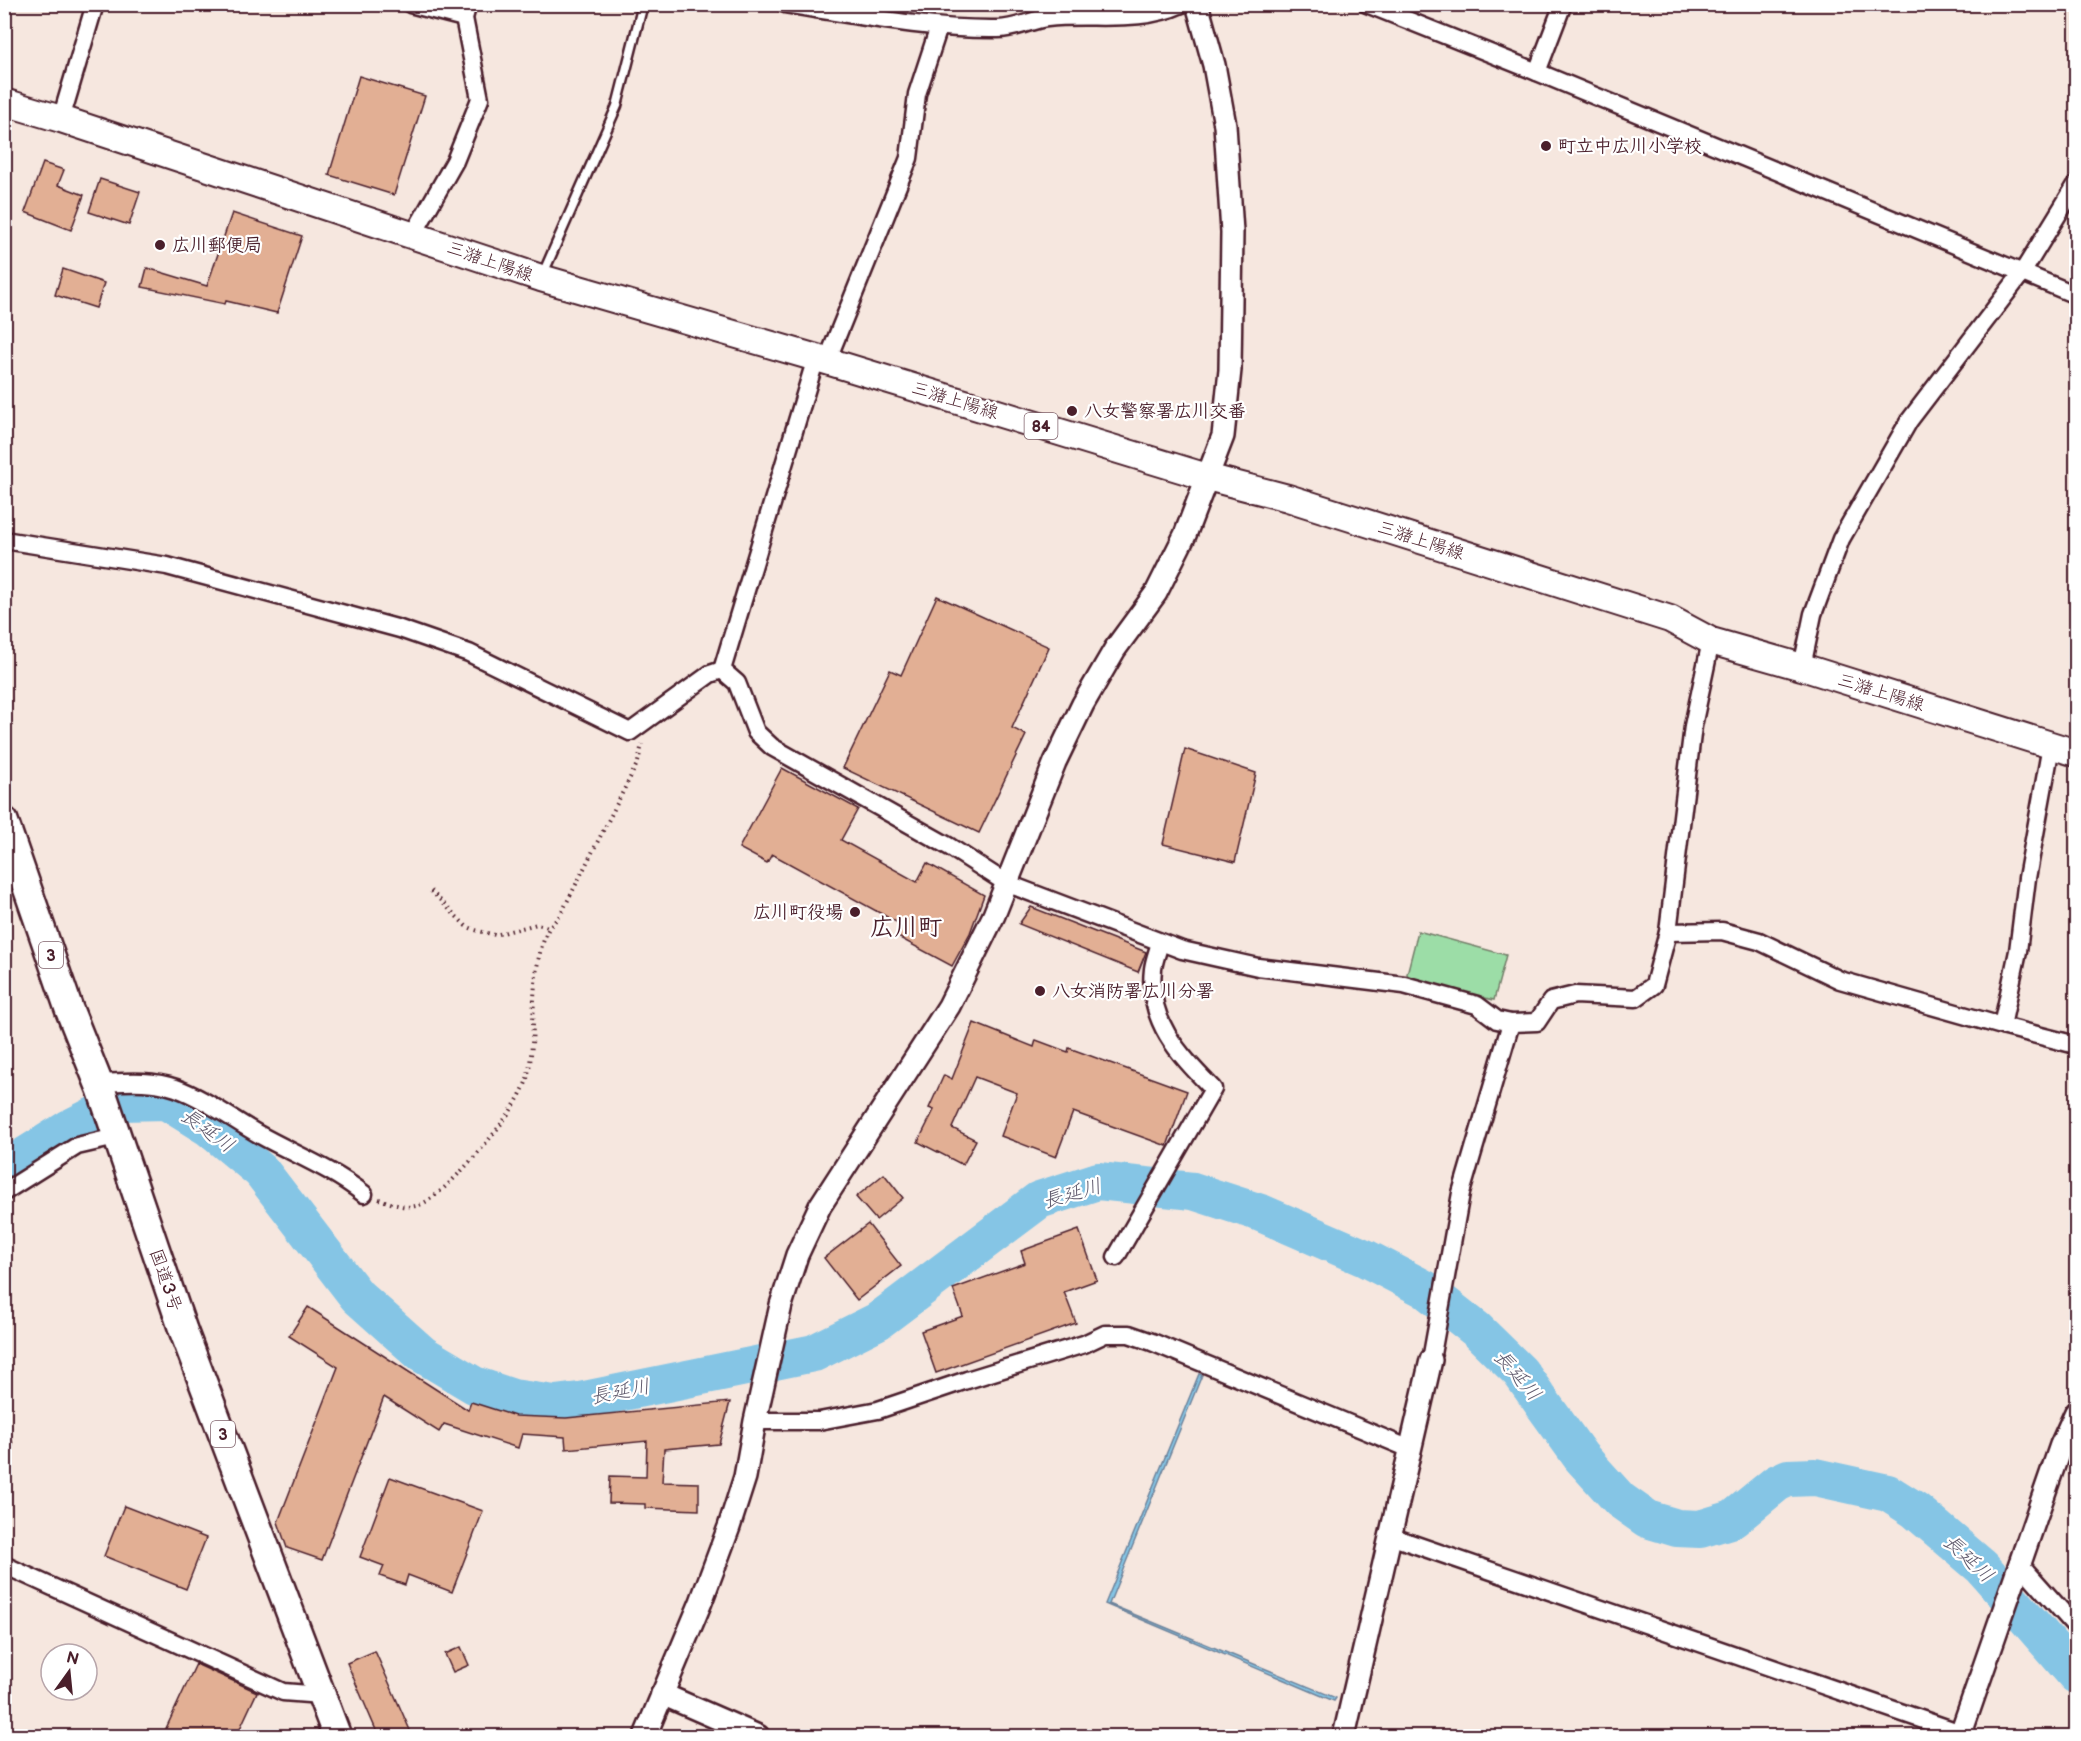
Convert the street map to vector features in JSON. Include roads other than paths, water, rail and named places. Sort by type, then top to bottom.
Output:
[{"type":"highway","name":"国道3号","points":[[4,821],[69,1009],[100,1086],[183,1330],[303,1641],[337,1737]]},
{"type":"main road","name":"三潴上陽線","points":[[4,102],[61,118],[541,278],[821,359],[1207,477],[1288,498],[1670,619],[1711,641],[2076,753]]},
{"type":"street","points":[[61,118],[95,4]]},
{"type":"street","points":[[410,4],[466,11],[480,99],[455,161],[413,235]]},
{"type":"street","points":[[785,4],[939,27],[1002,29],[1047,18],[1119,18],[1169,11],[1182,4]]},
{"type":"street","points":[[645,1737],[729,1527],[745,1477],[781,1305],[797,1255],[815,1215],[850,1156],[949,1006],[994,915],[1055,762],[1083,704],[1115,649],[1156,592],[1185,535],[1223,436],[1230,370],[1232,232],[1225,125],[1214,65],[1197,4]]},
{"type":"street","points":[[1368,4],[2076,295]]},
{"type":"street","points":[[1537,72],[1563,4]]},
{"type":"street","points":[[722,670],[821,359],[909,158],[917,94],[939,27]]},
{"type":"street","points":[[1802,668],[1813,614],[1841,539],[1909,421],[2022,273],[2076,185]]},
{"type":"street","points":[[4,540],[168,566],[400,629],[469,653],[630,732],[710,674],[722,670]]},
{"type":"street","points":[[722,670],[737,683],[756,732],[772,747],[951,847],[1006,883],[1182,950],[1258,967],[1404,985],[1477,1005],[1497,1020],[1511,1023],[1537,1022],[1551,1001],[1575,995],[1636,998],[1653,985],[1668,932],[1693,726],[1711,641]]},
{"type":"street","points":[[2002,1026],[2018,951],[2027,878],[2050,746]]},
{"type":"street","points":[[1668,932],[1722,931],[1731,933],[1759,941],[1840,980],[2002,1026],[2076,1044]]},
{"type":"street","points":[[1116,1257],[1213,1089],[1185,1061],[1165,1033],[1154,1001],[1153,969],[1160,942]]},
{"type":"street","points":[[1344,1737],[1431,1360],[1461,1193],[1511,1023]]},
{"type":"street","points":[[100,1086],[147,1081],[177,1088],[223,1112],[261,1136],[309,1158],[347,1180],[364,1194]]},
{"type":"street","points":[[4,1192],[77,1146],[116,1133]]},
{"type":"street","points":[[755,1421],[819,1421],[879,1410],[1084,1344],[1105,1334],[1129,1334],[1410,1449]]},
{"type":"street","points":[[1390,1536],[1961,1735],[2061,1445],[2076,1413]]},
{"type":"street","points":[[4,1565],[283,1692],[321,1695]]},
{"type":"street","points":[[2018,1569],[2076,1627]]},
{"type":"street","points":[[662,1694],[758,1737]]},
{"type":"lane","points":[[541,278],[617,106],[643,4]]},
{"type":"water","points":[[1199,1374],[1202,1375],[1109,1604],[1336,1698],[1334,1701],[1105,1604]]},
{"type":"waterway","name":"長延川","points":[[4,1169],[68,1129],[121,1102],[166,1101],[208,1127],[261,1171],[357,1296],[422,1354],[474,1385],[513,1398],[555,1404],[814,1353],[878,1321],[1039,1200],[1098,1181],[1193,1191],[1261,1213],[1365,1258],[1425,1289],[1477,1330],[1520,1372],[1581,1457],[1620,1500],[1647,1519],[1677,1528],[1700,1529],[1733,1519],[1777,1483],[1788,1478],[1815,1477],[1888,1493],[1915,1510],[1982,1567],[2076,1675]]},
{"type":"place","name":"町立中広川小学校","points":[[1546,146]]},
{"type":"place","name":"広川郵便局","points":[[160,245]]},
{"type":"place","name":"八女警察署広川交番","points":[[1072,411]]},
{"type":"place","name":"広川町役場","points":[[855,912]]},
{"type":"place","name":"八女消防署広川分署","points":[[1040,991]]},
{"type":"district","name":"広川町","points":[[906,927]]}]
